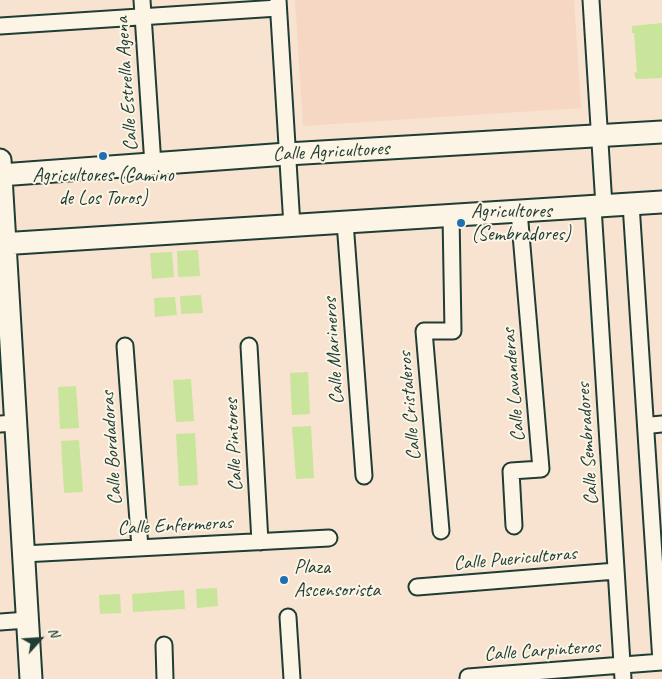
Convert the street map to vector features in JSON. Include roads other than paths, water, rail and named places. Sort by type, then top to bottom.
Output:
[{"type":"street","name":"Calle Estrella Agena","points":[[142,0],[153,164]]},
{"type":"street","name":"Calle Sembradores","points":[[592,0],[599,136],[598,206],[622,672]]},
{"type":"street","points":[[0,26],[143,17],[278,4],[292,226]]},
{"type":"street","name":"Calle Agricultores","points":[[0,170],[153,164],[287,154],[662,132]]},
{"type":"street","points":[[0,170],[8,423],[23,554],[31,679]]},
{"type":"street","points":[[2,244],[662,202]]},
{"type":"street","points":[[632,204],[662,662]]},
{"type":"street","name":"Calle Lavanderas","points":[[514,526],[511,470],[541,469],[519,211]]},
{"type":"street","name":"Calle Cristaleros","points":[[440,531],[424,331],[453,331],[451,216]]},
{"type":"street","name":"Calle Marineros","points":[[345,222],[364,476]]},
{"type":"street","name":"Calle Bordadoras","points":[[125,346],[140,548]]},
{"type":"street","name":"Calle Pintores","points":[[248,346],[260,542]]},
{"type":"street","name":"Calle Enfermeras","points":[[23,554],[329,538]]},
{"type":"street","name":"Calle Puericultoras","points":[[418,587],[616,570]]},
{"type":"street","points":[[288,618],[292,679]]},
{"type":"street","points":[[0,622],[27,620]]},
{"type":"street","points":[[164,645],[165,679]]},
{"type":"street","name":"Calle Carpinteros","points":[[468,679],[468,677],[622,672],[662,662]]},
{"type":"place","name":"Agricultores (Camino de Los Toros)","points":[[103,156]]},
{"type":"place","name":"Agricultores (Sembradores)","points":[[461,223]]},
{"type":"place","name":"Plaza Ascensorista","points":[[284,580]]}]
